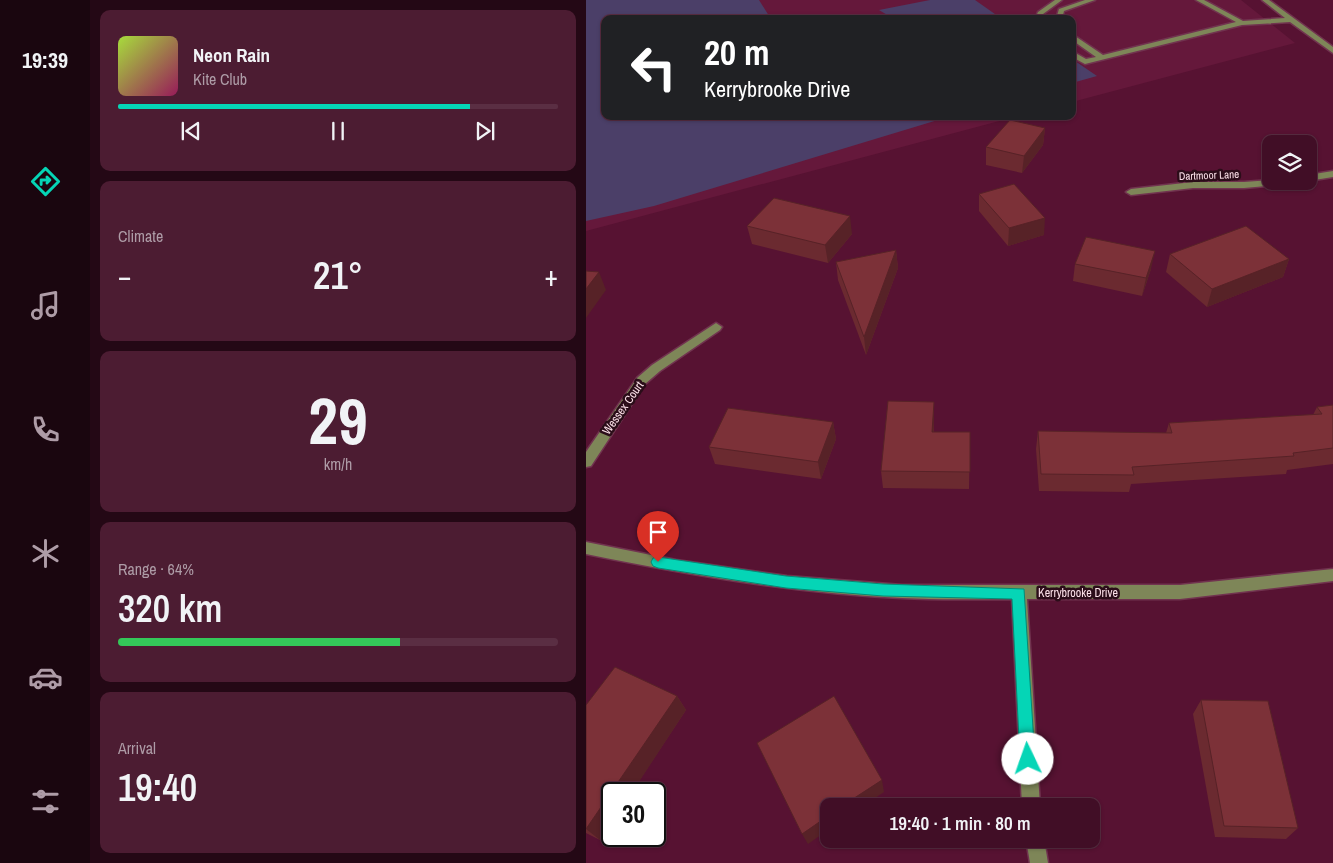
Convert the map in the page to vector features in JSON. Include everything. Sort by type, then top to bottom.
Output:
[{"type":"street","points":[[1039,15],[1059,0]]},
{"type":"street","points":[[1060,15],[1061,10],[1092,0]]},
{"type":"street","points":[[1199,0],[1242,23]]},
{"type":"street","points":[[1265,0],[1333,51]]},
{"type":"street","points":[[1076,56],[1086,62],[1242,23],[1291,20]]},
{"type":"street","points":[[1076,39],[1102,58]]},
{"type":"street","points":[[1317,177],[1333,174]]},
{"type":"street","name":"Dartmoor Lane","points":[[1131,192],[1193,185],[1262,183]]},
{"type":"street","name":"Wessex Court","points":[[586,462],[641,381],[656,368],[716,327]]},
{"type":"street","name":"Kerrybrooke Drive","points":[[586,548],[676,566],[786,582],[902,592],[1180,592],[1333,575]]},
{"type":"street","points":[[1019,593],[1031,798]]},
{"type":"street","points":[[1036,848],[1038,863]]},
{"type":"shaded area","points":[[586,0],[1241,0],[1295,43],[1076,101],[1076,15],[601,15],[601,120],[1003,120],[586,231]]},
{"type":"shaded area","points":[[586,0],[759,0],[768,15],[601,15],[601,120],[938,120],[654,206],[586,221]]},
{"type":"shaded area","points":[[930,0],[975,0],[996,15],[887,15],[879,10]]},
{"type":"shaded area","points":[[1076,62],[1097,76],[1076,82]]},
{"type":"building","points":[[1010,120],[1045,128],[1024,156],[986,147]]},
{"type":"building","points":[[1014,184],[1045,218],[1009,228],[979,194]]},
{"type":"building","points":[[774,198],[850,216],[825,245],[747,226]]},
{"type":"building","points":[[1246,226],[1289,259],[1212,289],[1170,254]]},
{"type":"building","points":[[1086,237],[1155,251],[1146,278],[1075,264]]},
{"type":"building","points":[[896,250],[864,337],[836,262]]},
{"type":"building","points":[[586,271],[599,272],[586,289]]},
{"type":"building","points":[[888,401],[934,402],[932,432],[970,432],[970,472],[881,471]]},
{"type":"building","points":[[1333,405],[1333,448],[1293,453],[1294,456],[1132,467],[1134,475],[1041,474],[1038,431],[1172,433],[1169,423],[1322,414],[1317,407]]},
{"type":"building","points":[[728,408],[833,422],[818,462],[709,447]]},
{"type":"building","points":[[615,667],[677,696],[618,782],[601,782],[601,807],[586,829],[586,705]]},
{"type":"building","points":[[834,696],[882,780],[854,798],[820,798],[820,822],[802,834],[757,743]]},
{"type":"building","points":[[1201,700],[1268,701],[1298,828],[1224,826]]},
{"type":"route","points":[[658,562],[786,582],[902,592],[1019,593],[1028,759]]}]
